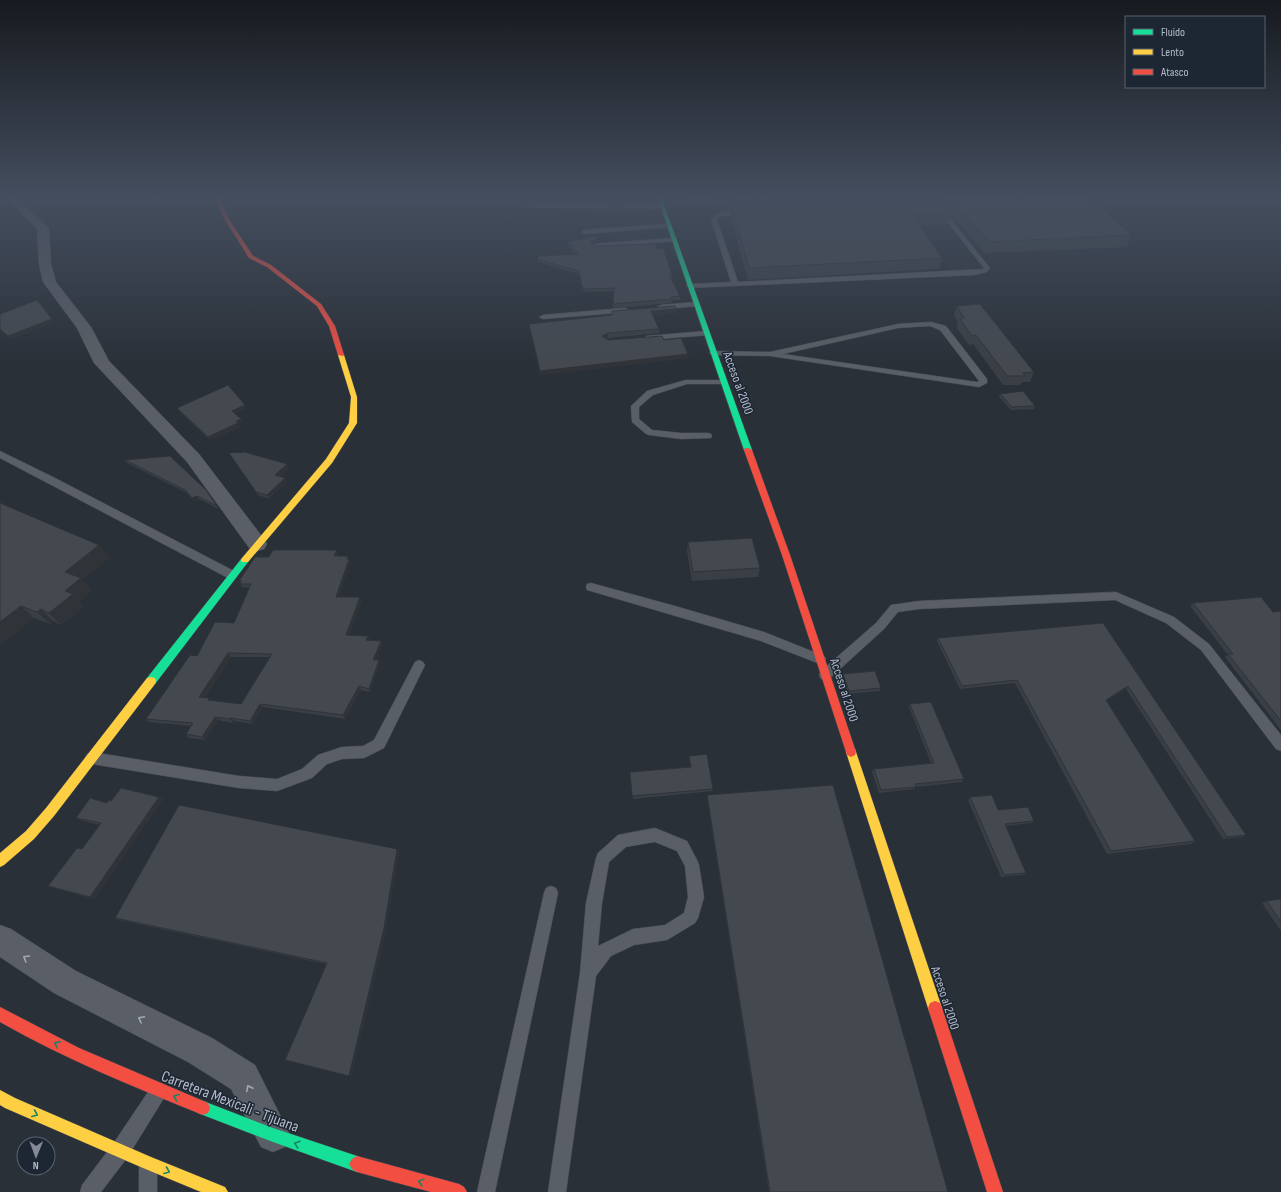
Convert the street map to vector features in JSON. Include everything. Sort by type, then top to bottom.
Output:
[{"type":"main road","points":[[0,861],[30,835],[50,812],[232,575],[329,461],[353,423],[354,397],[332,326],[319,305],[269,266],[249,255]]},
{"type":"main road","name":"Acceso al 2000","points":[[678,255],[786,555],[995,1192]]},
{"type":"main road","name":"Carretera Mexicali - Tijuana","points":[[0,1014],[20,1026],[128,1078],[159,1091],[273,1135],[375,1170],[459,1192]]},
{"type":"main road","points":[[0,1097],[10,1103],[120,1151],[220,1192]]},
{"type":"street","points":[[44,255],[45,264],[50,282],[80,322],[102,363],[193,458],[257,544]]},
{"type":"street","points":[[0,940],[65,982],[200,1050],[243,1077],[273,1135]]},
{"type":"lane","points":[[726,255],[735,284]]},
{"type":"lane","points":[[689,286],[974,273],[985,271],[986,268],[976,255]]},
{"type":"lane","points":[[650,308],[696,304]]},
{"type":"lane","points":[[543,317],[635,309]]},
{"type":"lane","points":[[713,353],[770,354],[979,385],[984,381],[943,328],[931,324],[898,326],[770,354]]},
{"type":"lane","points":[[638,338],[706,333]]},
{"type":"lane","points":[[708,436],[681,436],[649,432],[636,420],[635,406],[650,393],[686,382],[723,382]]},
{"type":"lane","points":[[0,454],[232,575]]},
{"type":"lane","points":[[591,587],[675,610],[764,637],[820,659]]},
{"type":"lane","points":[[825,675],[880,626],[895,608],[919,605],[1116,596],[1170,620],[1205,647],[1281,745]]},
{"type":"lane","points":[[92,758],[239,782],[277,785],[306,774],[324,759],[342,753],[364,752],[379,744],[418,665]]},
{"type":"lane","points":[[558,1192],[588,973],[594,903],[603,858],[624,840],[655,835],[682,846],[692,865],[696,897],[690,918],[667,932],[633,937],[605,950],[588,973]]},
{"type":"lane","points":[[486,1192],[551,893]]},
{"type":"lane","points":[[89,1192],[120,1151],[159,1091]]},
{"type":"lane","points":[[148,1163],[148,1192]]},
{"type":"building","points":[[665,255],[672,274],[669,274],[680,296],[671,297],[672,299],[613,304],[614,288],[585,289],[582,287],[579,271],[537,259],[538,256]]},
{"type":"building","points":[[745,255],[940,255],[942,258],[749,268]]},
{"type":"building","points":[[37,300],[52,319],[8,336],[0,329],[0,314]]},
{"type":"building","points":[[980,304],[1034,372],[1023,373],[1025,376],[1007,376],[976,335],[972,336],[960,319],[964,318],[957,306]]},
{"type":"building","points":[[675,306],[676,309],[651,311],[659,329],[608,333],[602,336],[608,340],[662,336],[664,340],[681,338],[688,354],[540,371],[529,324],[612,315],[612,311]]},
{"type":"building","points":[[228,385],[245,405],[232,411],[241,419],[236,421],[238,423],[208,437],[177,408]]},
{"type":"building","points":[[1023,391],[1035,406],[1012,407],[1000,394]]},
{"type":"building","points":[[245,452],[287,464],[275,475],[285,478],[267,495],[256,492],[229,453]]},
{"type":"building","points":[[170,456],[206,490],[217,506],[197,496],[192,498],[185,490],[125,460]]},
{"type":"building","points":[[0,503],[99,545],[65,572],[81,578],[65,591],[73,594],[49,613],[41,609],[37,612],[21,606],[0,622]]},
{"type":"building","points":[[752,538],[760,568],[693,572],[688,542]]},
{"type":"building","points":[[273,550],[337,550],[334,556],[348,556],[347,559],[349,559],[336,597],[360,597],[346,635],[368,636],[366,640],[381,641],[373,660],[379,660],[369,689],[359,686],[343,715],[260,704],[250,721],[215,717],[202,737],[186,734],[193,723],[146,719],[190,655],[197,656],[215,622],[234,623],[251,584],[240,584],[242,581],[239,581],[255,557],[269,557]],"holes":[[[228,653],[272,654],[241,704],[208,700],[209,698],[199,697]]]},
{"type":"building","points":[[1261,597],[1273,612],[1281,611],[1281,721],[1228,654],[1233,654],[1193,603]]},
{"type":"building","points":[[1103,623],[1246,835],[1227,837],[1128,686],[1106,700],[1195,841],[1111,851],[1017,680],[962,686],[938,638]]},
{"type":"building","points":[[875,671],[881,688],[849,691],[843,674]]},
{"type":"building","points":[[931,702],[964,779],[915,784],[916,787],[881,790],[874,769],[934,763],[910,704]]},
{"type":"building","points":[[707,754],[713,789],[632,796],[630,772],[691,767],[689,756]]},
{"type":"building","points":[[833,785],[948,1192],[770,1192],[707,795]]},
{"type":"building","points":[[121,788],[159,797],[90,897],[48,886],[77,848],[82,849],[101,823],[76,818],[90,798],[107,803],[109,800],[111,801]]},
{"type":"building","points":[[992,795],[998,810],[1028,807],[1034,821],[1005,824],[1026,873],[1004,875],[970,797]]},
{"type":"building","points":[[179,805],[397,849],[384,928],[349,1076],[285,1060],[327,963],[115,918]]},
{"type":"building","points":[[1281,899],[1281,922],[1267,901]]},
{"type":"traffic: fast","points":[[680,255],[748,450]]},
{"type":"traffic: fast","points":[[151,681],[245,560]]},
{"type":"traffic: fast","points":[[203,1108],[273,1135],[357,1164]]},
{"type":"traffic: slow","points":[[245,560],[329,461],[353,423],[354,397],[341,355]]},
{"type":"traffic: slow","points":[[0,861],[30,835],[50,812],[151,681]]},
{"type":"traffic: slow","points":[[851,752],[935,1008]]},
{"type":"traffic: slow","points":[[0,1097],[10,1103],[148,1163],[220,1192]]},
{"type":"traffic: jam","points":[[249,255],[251,257],[269,266],[319,305],[332,326],[341,355]]},
{"type":"traffic: jam","points":[[748,450],[786,555],[851,752]]},
{"type":"traffic: jam","points":[[935,1008],[995,1192]]},
{"type":"traffic: jam","points":[[0,1014],[74,1053],[203,1108]]},
{"type":"traffic: jam","points":[[357,1164],[459,1192]]}]
